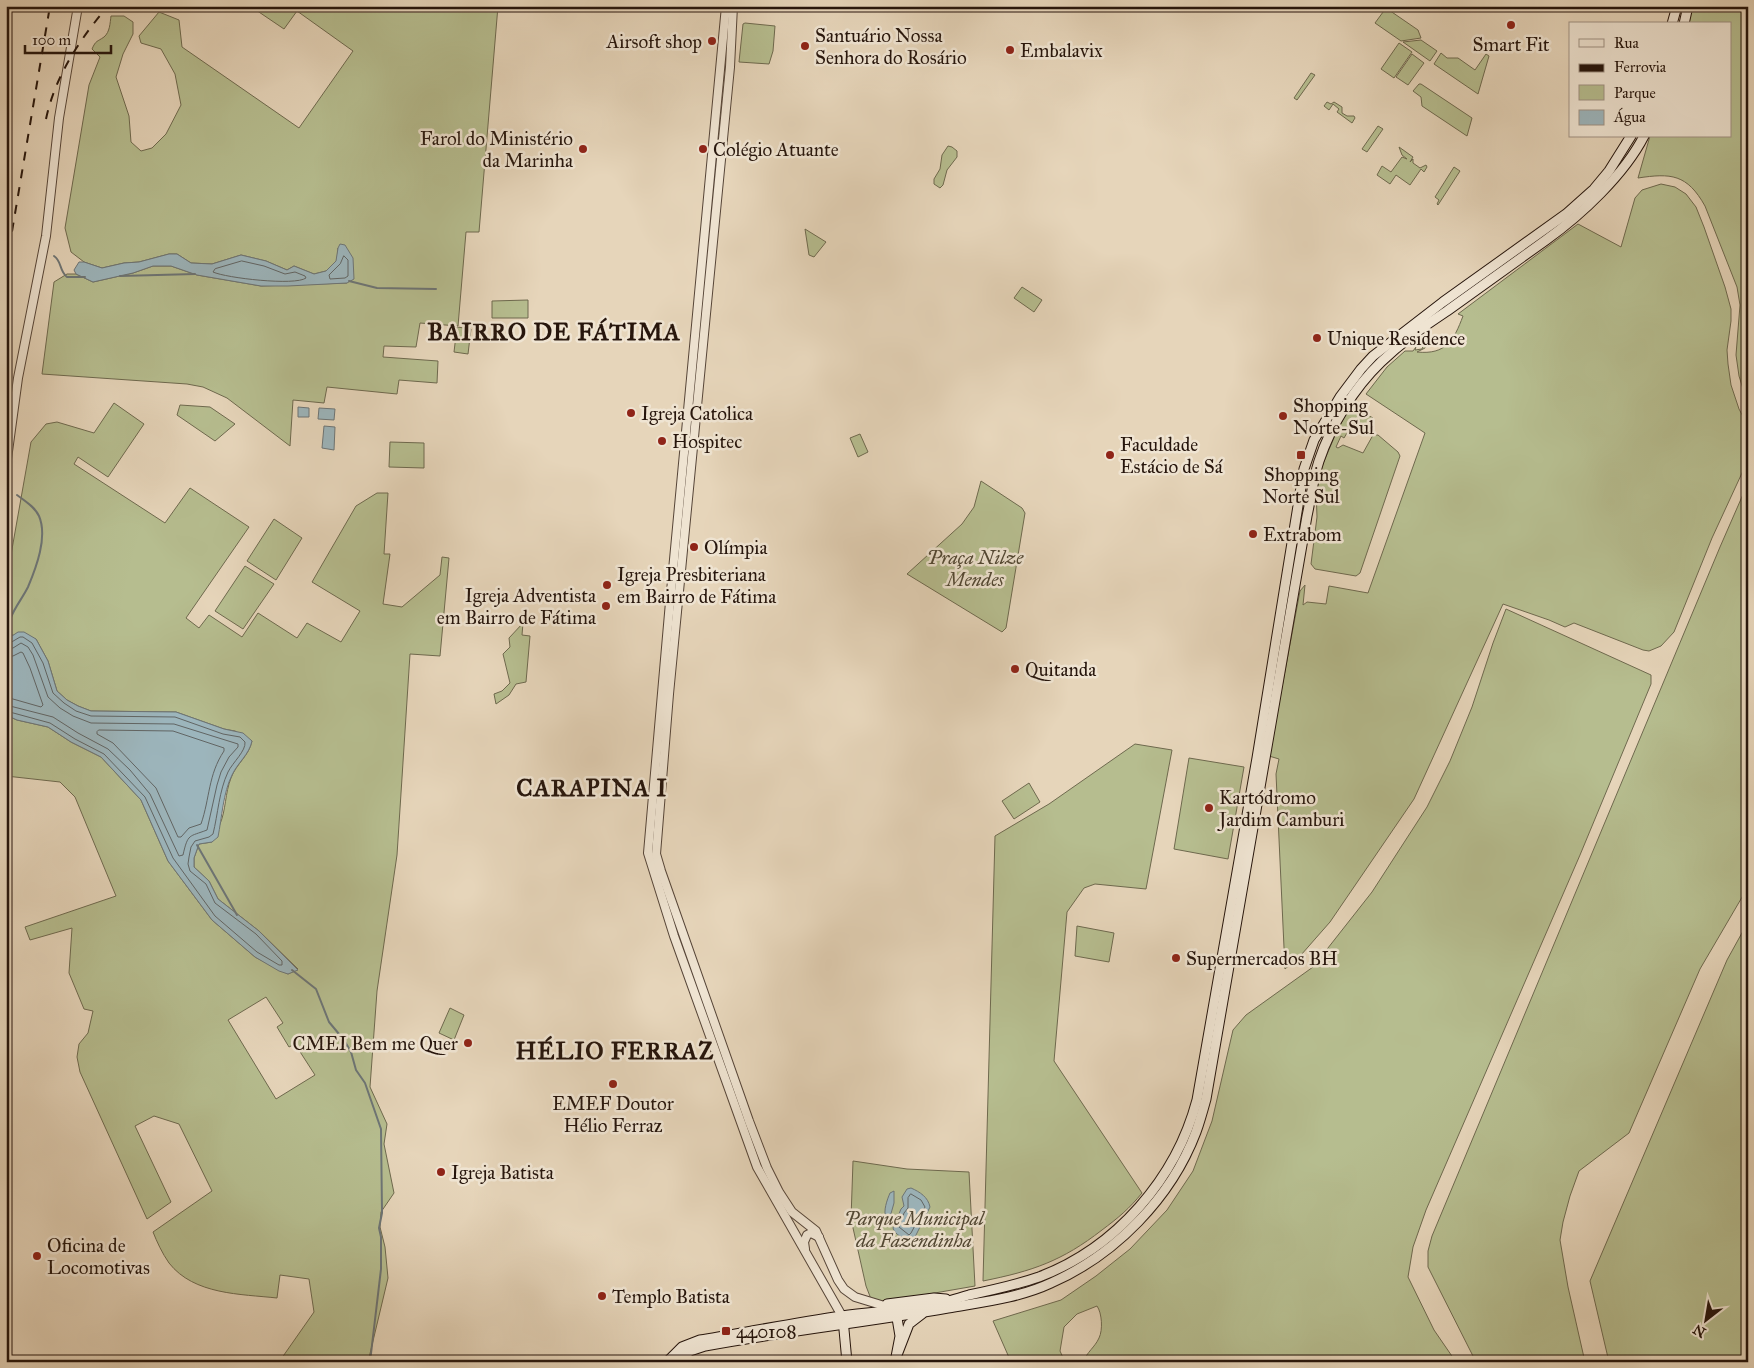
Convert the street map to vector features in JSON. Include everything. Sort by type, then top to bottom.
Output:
[{"type":"main road","points":[[1684,22],[1688,6]]},
{"type":"main road","points":[[667,1362],[676,1351],[693,1342],[896,1313],[1016,1285],[1040,1277],[1087,1251],[1118,1227],[1146,1200],[1160,1183],[1178,1152],[1192,1118],[1202,1076],[1304,469],[1314,440],[1346,388],[1373,356],[1423,317],[1566,214],[1594,189],[1609,171],[1630,138]]},
{"type":"main road","points":[[896,1313],[928,1312],[1010,1296],[1034,1290],[1066,1276],[1100,1255],[1115,1243],[1147,1211],[1172,1177],[1196,1131],[1206,1099],[1307,516],[1317,469],[1325,447],[1348,403],[1367,377],[1381,362],[1428,324],[1574,219],[1620,171],[1643,138]]},
{"type":"main road","points":[[881,1305],[934,1298],[954,1299]]},
{"type":"main road","points":[[896,1358],[909,1324],[915,1318],[928,1312]]},
{"type":"main road","points":[[896,1313],[900,1336],[896,1358]]},
{"type":"main road","points":[[675,1362],[690,1351],[705,1346],[843,1320]]},
{"type":"main road","points":[[843,1320],[847,1362]]},
{"type":"street","points":[[6,466],[18,378],[46,236],[60,118],[78,6]]},
{"type":"street","points":[[726,6],[648,853],[674,936],[757,1167],[843,1320]]},
{"type":"street","points":[[733,6],[730,66],[656,854],[684,938],[767,1168],[792,1212],[812,1228],[819,1237],[844,1289],[855,1297],[881,1305],[896,1313]]},
{"type":"street","points":[[805,1250],[804,1242],[807,1235],[811,1234],[819,1237]]},
{"type":"green space","points":[[250,6],[498,6],[479,232],[466,232],[458,326],[420,323],[416,347],[384,346],[383,357],[438,361],[437,383],[399,380],[397,394],[327,387],[324,403],[293,400],[290,446],[227,398],[203,387],[187,384],[42,374],[54,282],[67,274],[76,274],[93,282],[133,273],[153,266],[171,266],[197,275],[261,286],[347,283],[338,248],[337,261],[326,271],[314,274],[294,266],[287,270],[266,261],[241,255],[212,264],[191,263],[177,254],[169,254],[139,262],[102,268],[84,262],[71,252],[65,228],[89,85],[100,57],[92,49],[107,33],[111,16],[124,16],[133,22],[133,34],[123,54],[116,77],[129,116],[131,142],[141,151],[152,148],[166,134],[181,105],[175,74],[161,49],[141,43],[139,36],[159,12],[179,20],[182,47],[299,128],[353,51],[297,11],[284,29]]},
{"type":"green space","points":[[1686,6],[1748,6],[1748,405],[1739,376],[1736,355],[1740,305],[1737,287],[1705,206],[1692,187],[1677,178],[1660,176],[1638,178],[1649,138],[1732,138],[1732,22],[1682,22]]},
{"type":"green space","points":[[1386,8],[1418,30],[1421,38],[1401,41],[1375,23]]},
{"type":"green space","points":[[743,24],[775,26],[773,51],[769,64],[739,62]]},
{"type":"green space","points":[[1421,40],[1437,51],[1430,61],[1403,42]]},
{"type":"green space","points":[[1399,43],[1412,52],[1394,78],[1381,69]]},
{"type":"green space","points":[[1441,53],[1447,58],[1458,58],[1475,70],[1486,54],[1489,56],[1478,94],[1434,64]]},
{"type":"green space","points":[[1412,54],[1424,63],[1408,85],[1396,77]]},
{"type":"green space","points":[[1311,73],[1315,75],[1297,100],[1294,98]]},
{"type":"green space","points":[[1419,84],[1472,118],[1467,136],[1422,106],[1421,97],[1413,91]]},
{"type":"green space","points":[[1327,102],[1331,104],[1334,102],[1342,107],[1342,113],[1347,116],[1354,116],[1355,118],[1352,123],[1337,112],[1339,109],[1333,104],[1329,110],[1324,106]]},
{"type":"green space","points":[[1378,126],[1383,129],[1367,152],[1362,149]]},
{"type":"green space","points":[[948,146],[957,151],[957,157],[947,170],[943,185],[940,188],[934,184],[934,179],[940,169],[942,155]]},
{"type":"green space","points":[[1399,147],[1413,157],[1410,162],[1413,159],[1413,163],[1420,168],[1426,165],[1427,167],[1424,172],[1421,169],[1410,185],[1396,175],[1390,184],[1377,175],[1382,166],[1391,172],[1402,157],[1407,159],[1402,155]]},
{"type":"green space","points":[[1454,167],[1460,171],[1438,205],[1439,200],[1435,197]]},
{"type":"green space","points":[[1661,184],[1675,187],[1686,194],[1696,207],[1704,227],[1731,309],[1727,350],[1731,385],[1739,409],[1748,426],[1748,460],[1712,538],[1674,632],[1661,646],[1649,651],[1574,623],[1565,627],[1503,604],[1414,799],[1330,922],[1301,955],[1285,969],[1276,774],[1279,759],[1269,756],[1300,591],[1305,585],[1303,605],[1307,602],[1326,604],[1329,586],[1368,593],[1425,433],[1366,394],[1387,367],[1405,351],[1413,351],[1416,347],[1415,350],[1422,349],[1424,343],[1425,348],[1417,352],[1435,351],[1448,344],[1463,316],[1458,314],[1578,224],[1621,247],[1635,198],[1642,190]]},
{"type":"green space","points":[[805,229],[826,242],[814,257],[809,255]]},
{"type":"green space","points":[[1022,287],[1042,300],[1034,312],[1014,298]]},
{"type":"green space","points":[[528,300],[528,318],[492,318],[492,301]]},
{"type":"green space","points":[[457,327],[471,329],[468,354],[454,352]]},
{"type":"green space","points":[[114,403],[144,424],[108,477],[78,457],[74,464],[165,523],[190,488],[249,527],[186,618],[199,628],[209,615],[242,637],[258,613],[297,638],[307,623],[341,642],[360,611],[312,582],[356,506],[377,493],[388,493],[384,554],[390,554],[383,604],[402,607],[440,575],[442,557],[449,558],[440,656],[410,654],[397,855],[377,991],[370,1087],[387,1124],[384,1144],[394,1193],[381,1212],[380,1227],[385,1247],[388,1278],[368,1362],[279,1362],[314,1312],[309,1279],[280,1275],[277,1298],[234,1294],[205,1287],[191,1281],[179,1274],[169,1263],[153,1232],[212,1191],[179,1124],[154,1116],[135,1126],[171,1202],[147,1219],[80,1072],[77,1057],[79,1044],[88,1033],[93,1011],[84,1009],[69,973],[72,928],[30,940],[25,927],[116,896],[75,797],[60,782],[6,776],[6,715],[17,720],[48,727],[71,742],[101,757],[141,800],[168,861],[212,920],[255,957],[288,974],[298,969],[259,931],[218,899],[209,881],[194,867],[194,858],[199,844],[212,842],[222,819],[231,778],[252,741],[235,731],[176,712],[91,711],[78,706],[67,700],[57,691],[48,661],[36,639],[12,635],[6,640],[6,583],[31,442],[46,424],[57,422],[94,433]],"holes":[[[266,997],[283,1023],[277,1027],[289,1047],[295,1044],[315,1075],[276,1099],[228,1020]]]},
{"type":"green space","points":[[180,405],[210,407],[235,424],[215,441],[177,415]]},
{"type":"green space","points":[[1353,407],[1373,418],[1368,428],[1354,421],[1344,438],[1341,436],[1336,447],[1338,448],[1343,445],[1363,453],[1373,435],[1378,435],[1398,452],[1400,456],[1360,573],[1356,576],[1315,569],[1311,564],[1317,517],[1316,488],[1320,471],[1336,433],[1349,408]]},
{"type":"green space","points":[[860,434],[868,452],[858,457],[850,438]]},
{"type":"green space","points":[[390,442],[424,443],[424,468],[389,467]]},
{"type":"green space","name":"Praça Nilze Mendes","points":[[981,481],[1022,508],[1025,513],[1006,628],[1002,632],[907,574],[962,524],[974,507]]},
{"type":"green space","points":[[1748,483],[1748,887],[1700,969],[1629,1133],[1579,1171],[1570,1196],[1560,1240],[1568,1287],[1585,1362],[1476,1362],[1428,1267],[1428,1251],[1432,1236]]},
{"type":"green space","points":[[274,519],[302,538],[276,580],[247,561]]},
{"type":"green space","points":[[245,566],[274,584],[243,629],[215,611]]},
{"type":"green space","points":[[1506,609],[1651,675],[1651,684],[1580,855],[1426,1210],[1413,1247],[1408,1277],[1434,1330],[1456,1362],[1083,1362],[1100,1335],[1101,1317],[1097,1306],[1077,1314],[1064,1327],[1060,1351],[1065,1362],[1011,1362],[993,1321],[1061,1300],[1096,1276],[1130,1249],[1167,1210],[1193,1171],[1212,1121],[1233,1030],[1246,1015],[1313,967],[1372,892],[1427,807],[1450,761],[1472,707]]},
{"type":"green space","points":[[523,623],[522,635],[530,636],[526,682],[516,684],[509,695],[496,704],[494,694],[502,691],[510,683],[503,654],[510,647],[509,638]]},
{"type":"green space","points":[[1135,744],[1172,750],[1146,889],[1095,884],[1084,888],[1067,912],[1054,1061],[1142,1193],[1118,1217],[1074,1250],[1032,1269],[983,1281],[995,836],[1049,804]]},
{"type":"green space","name":"Kartódromo Jardim Camburi","points":[[1189,758],[1244,767],[1228,859],[1174,849]]},
{"type":"green space","points":[[1029,783],[1040,802],[1014,819],[1002,801]]},
{"type":"green space","points":[[1748,922],[1748,1360],[1735,1362],[1609,1362],[1590,1281],[1727,960]]},
{"type":"green space","points":[[1077,926],[1114,933],[1109,962],[1075,956]]},
{"type":"green space","points":[[450,1008],[464,1015],[454,1040],[439,1033]]},
{"type":"green space","name":"Parque Municipal da Fazendinha","points":[[853,1161],[907,1169],[969,1172],[975,1286],[883,1302],[871,1299],[866,1286],[851,1219]]},
{"type":"water","points":[[340,244],[345,245],[353,258],[354,279],[347,283],[261,286],[197,275],[171,266],[153,266],[133,273],[93,282],[76,274],[74,270],[79,262],[102,268],[177,254],[191,263],[212,264],[241,255],[266,261],[287,270],[294,266],[314,274],[326,271],[336,261]]},
{"type":"water","points":[[298,407],[309,408],[309,417],[298,417]]},
{"type":"water","points":[[319,408],[335,409],[334,420],[318,419]]},
{"type":"water","points":[[324,426],[335,427],[334,450],[322,448]]},
{"type":"water","points":[[18,632],[24,632],[36,639],[48,661],[57,691],[67,700],[78,706],[91,711],[176,712],[224,729],[243,733],[252,741],[234,770],[229,782],[218,837],[212,842],[199,844],[194,858],[194,867],[209,881],[218,899],[259,931],[298,970],[288,974],[279,971],[255,957],[212,920],[168,861],[141,800],[101,757],[71,742],[48,727],[17,720],[6,715],[6,640]]},
{"type":"water","points":[[911,1188],[923,1195],[930,1207],[915,1237],[911,1241],[898,1235],[893,1228],[904,1206],[902,1197],[907,1189]]},
{"type":"water","points":[[894,1191],[894,1203],[890,1217],[886,1218],[887,1202],[890,1193]]},
{"type":"waterway","points":[[54,256],[57,258],[64,275],[67,277],[85,277]]},
{"type":"waterway","points":[[120,276],[195,274]]},
{"type":"waterway","points":[[349,281],[377,288],[436,289]]},
{"type":"waterway","points":[[9,639],[8,631],[11,618],[28,587],[42,543],[39,516],[29,504],[17,495]]},
{"type":"waterway","points":[[197,845],[237,915]]},
{"type":"waterway","points":[[292,970],[316,989],[329,1022],[351,1052],[356,1070],[365,1083],[381,1129],[382,1213],[379,1228],[381,1237],[381,1269],[370,1362]]},
{"type":"railway","points":[[6,267],[50,6]]},
{"type":"railway","points":[[46,119],[62,73],[78,45],[108,6]]},
{"type":"place","name":"Smart Fit","points":[[1511,25]]},
{"type":"place","name":"Airsoft shop","points":[[712,41]]},
{"type":"place","name":"Santuário Nossa Senhora do Rosário","points":[[805,46]]},
{"type":"place","name":"Embalavix","points":[[1010,50]]},
{"type":"place","name":"Farol do Ministério da Marinha","points":[[583,149]]},
{"type":"place","name":"Colégio Atuante","points":[[703,149]]},
{"type":"place","name":"Unique Residence","points":[[1317,338]]},
{"type":"place","name":"Igreja Catolica","points":[[631,413]]},
{"type":"place","name":"Shopping Norte-Sul","points":[[1283,416]]},
{"type":"place","name":"Hospitec","points":[[662,441]]},
{"type":"place","name":"Faculdade Estácio de Sá","points":[[1110,455]]},
{"type":"place","name":"Shopping Norte Sul","points":[[1301,455]]},
{"type":"place","name":"Extrabom","points":[[1253,534]]},
{"type":"place","name":"Olímpia","points":[[694,547]]},
{"type":"place","name":"Igreja Presbiteriana em Bairro de Fátima","points":[[607,585]]},
{"type":"place","name":"Igreja Adventista em Bairro de Fátima","points":[[606,606]]},
{"type":"place","name":"Quitanda","points":[[1015,669]]},
{"type":"place","name":"Kartódromo Jardim Camburi","points":[[1209,808]]},
{"type":"place","name":"Supermercados BH","points":[[1176,958]]},
{"type":"place","name":"CMEI Bem me Quer","points":[[468,1043]]},
{"type":"place","name":"EMEF Doutor Hélio Ferraz","points":[[613,1084]]},
{"type":"place","name":"Igreja Batista","points":[[441,1172]]},
{"type":"place","name":"Oficina de Locomotivas","points":[[37,1256]]},
{"type":"place","name":"Templo Batista","points":[[602,1296]]},
{"type":"place","name":"440108","points":[[726,1331]]},
{"type":"district","name":"BAIRRO DE FÁTIMA","points":[[554,332]]},
{"type":"district","name":"CARAPINA I","points":[[592,788]]},
{"type":"district","name":"HÉLIO FERRAZ","points":[[615,1051]]}]
